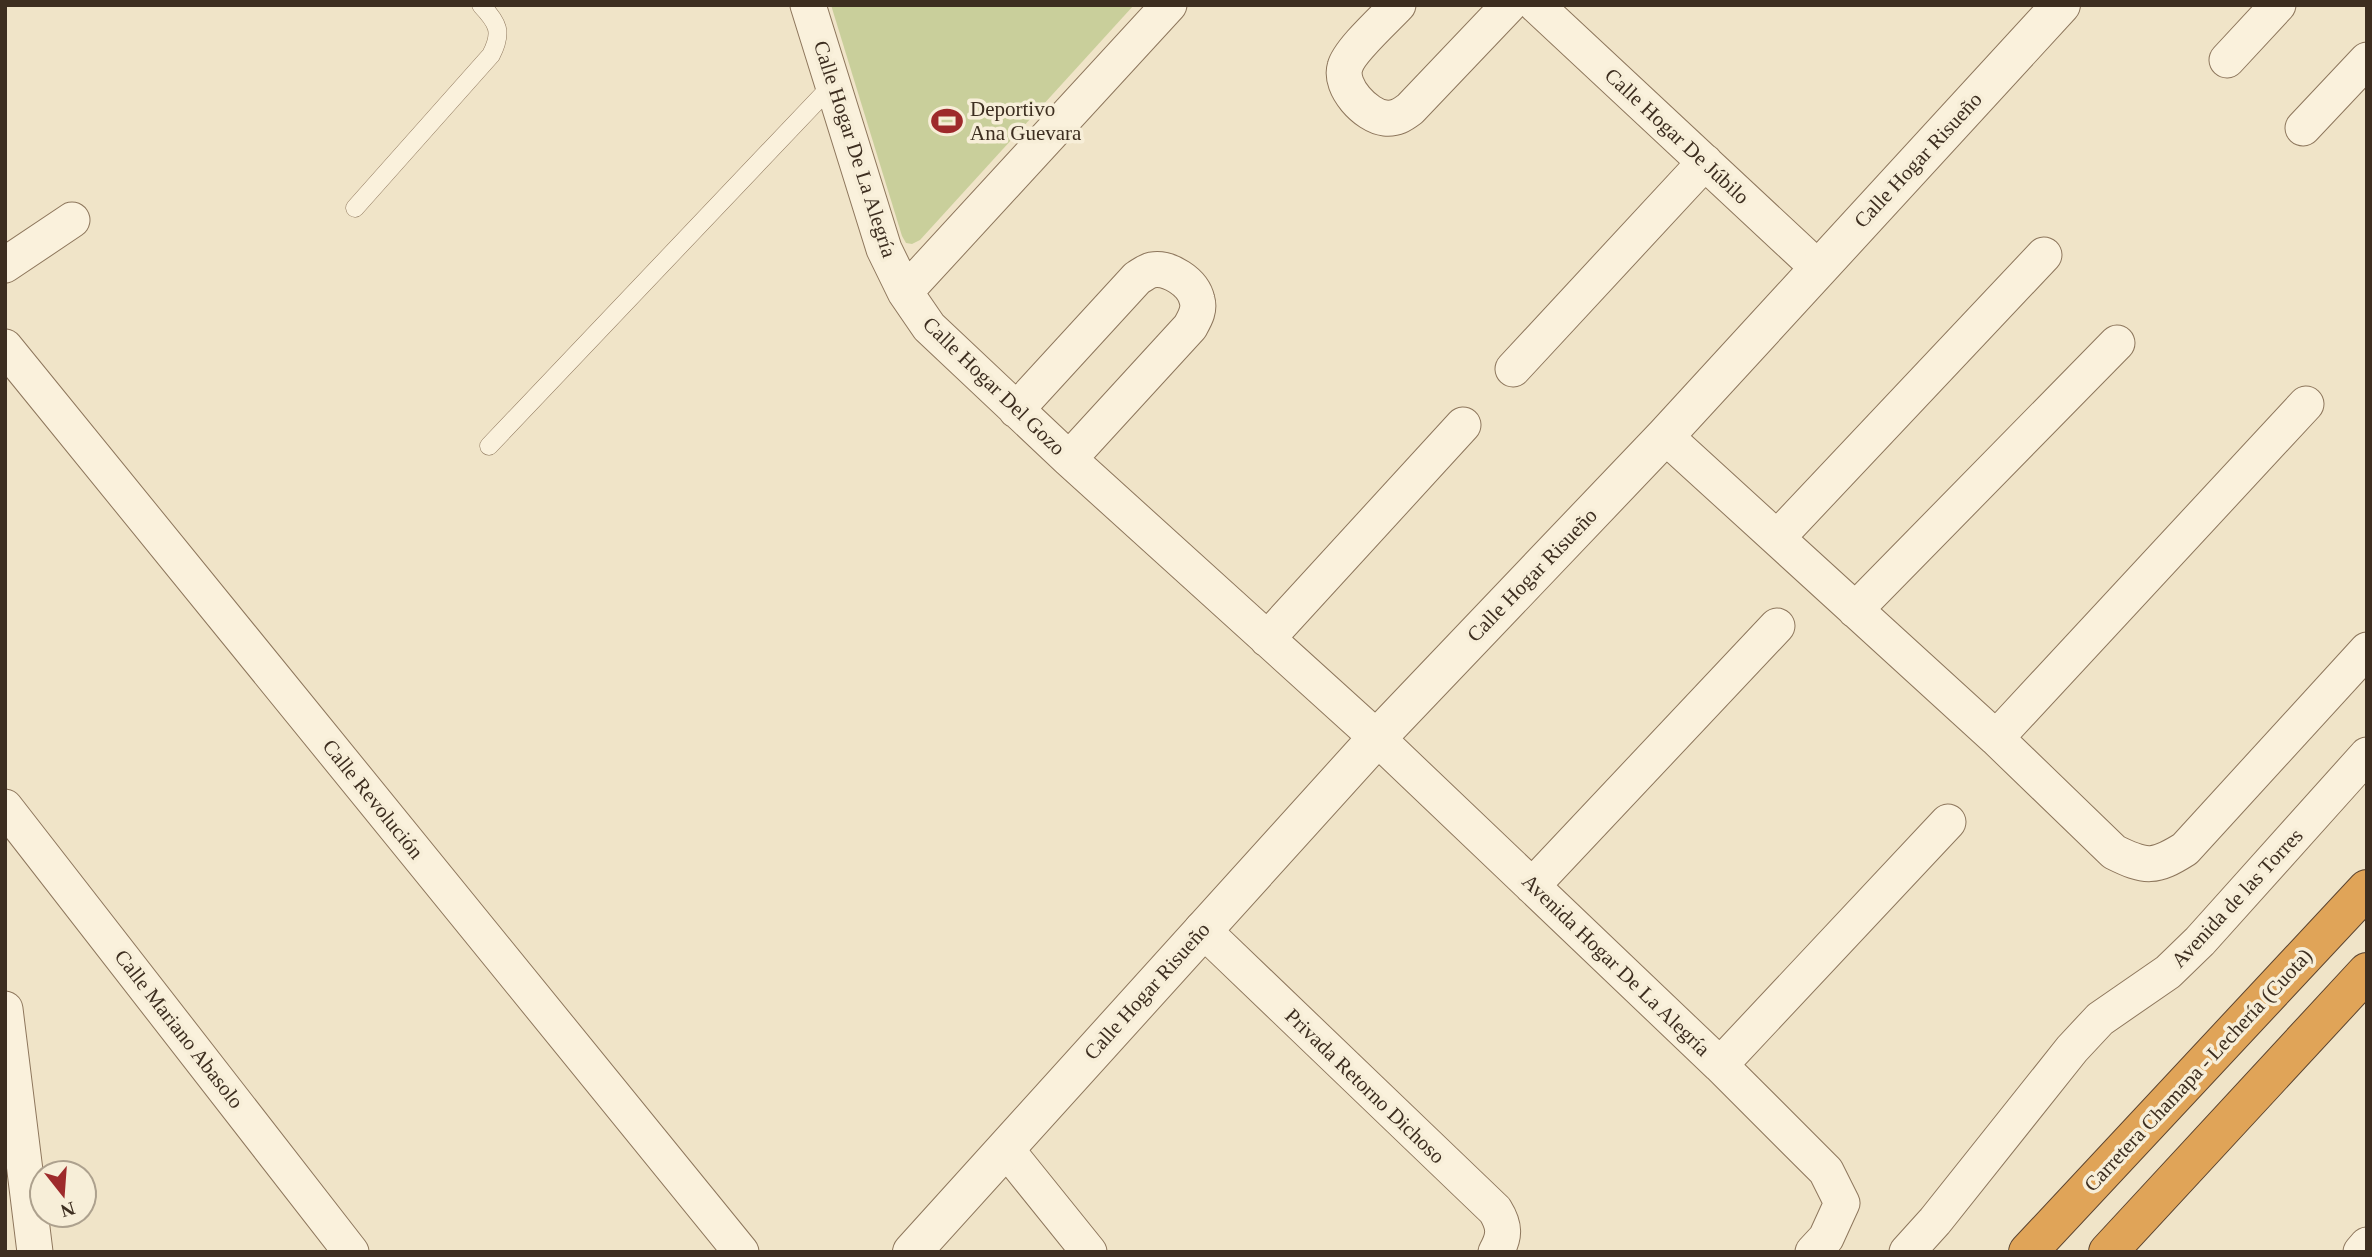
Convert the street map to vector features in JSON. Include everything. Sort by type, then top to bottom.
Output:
[{"type":"highway","name":"Carretera Chamapa - Lechería (Cuota)","points":[[2028,1252],[2367,889]]},
{"type":"highway","points":[[2108,1252],[2367,972]]},
{"type":"street","name":"Calle Hogar De La Alegría","points":[[808,5],[884,248],[905,292]]},
{"type":"street","points":[[905,292],[1169,5]]},
{"type":"street","points":[[1398,5],[1352,54],[1344,67],[1345,83],[1353,95],[1369,110],[1383,118],[1397,117],[1410,109],[1509,5]]},
{"type":"street","name":"Calle Hogar De Júbilo","points":[[1536,5],[1818,268]]},
{"type":"street","name":"Calle Hogar Risueño","points":[[916,1250],[1202,929],[1377,738],[1665,436],[2062,5]]},
{"type":"street","points":[[2227,60],[2278,5]]},
{"type":"street","points":[[2303,128],[2367,60]]},
{"type":"street","points":[[1513,369],[1705,162]]},
{"type":"street","points":[[5,265],[72,220]]},
{"type":"street","points":[[1777,538],[2044,255]]},
{"type":"street","points":[[1016,410],[1137,278],[1149,270],[1165,269],[1178,276],[1197,299],[1197,314],[1191,327],[1069,459]]},
{"type":"street","name":"Calle Hogar Del Gozo","points":[[905,292],[929,327],[1016,410],[1377,738]]},
{"type":"street","points":[[1855,610],[2117,343]]},
{"type":"street","name":"Calle Revolución","points":[[5,346],[741,1252]]},
{"type":"street","points":[[1996,738],[2306,404]]},
{"type":"street","points":[[1267,639],[1463,425]]},
{"type":"street","points":[[1665,436],[1996,738],[2114,852],[2137,864],[2163,863],[2185,849],[2367,650]]},
{"type":"street","points":[[1532,886],[1777,626]]},
{"type":"street","name":"Avenida Hogar De La Alegría","points":[[1377,738],[1720,1065],[1826,1171],[1842,1203],[1826,1238],[1813,1252]]},
{"type":"street","name":"Avenida de las Torres","points":[[1907,1252],[2100,1019],[2168,972],[2200,941],[2367,755]]},
{"type":"street","name":"Calle Mariano Abasolo","points":[[5,807],[351,1252]]},
{"type":"street","points":[[1720,1065],[1948,822]]},
{"type":"street","name":"Privada Retorno Dichoso","points":[[1202,929],[1495,1210],[1503,1222],[1503,1237],[1496,1252]]},
{"type":"street","points":[[5,1009],[35,1252]]},
{"type":"street","points":[[1006,1149],[1089,1252]]},
{"type":"street","points":[[2361,1252],[2367,1245]]},
{"type":"lane","points":[[355,208],[491,55],[498,42],[498,28],[481,5]]},
{"type":"lane","points":[[489,446],[834,83]]},
{"type":"green space","name":"Deportivo Ana Guevara","points":[[831,5],[1134,5],[920,240],[912,244],[906,243],[902,236]]},
{"type":"place","name":"Deportivo Ana Guevara","points":[[947,121]]}]
